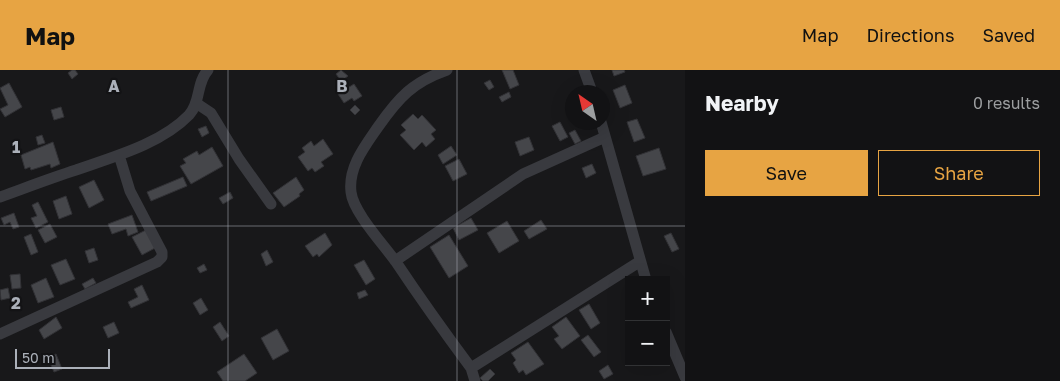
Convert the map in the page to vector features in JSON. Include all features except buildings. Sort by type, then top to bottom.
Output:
[{"type":"street","points":[[0,197],[119,155],[168,131],[188,116],[196,103],[200,81],[208,70]]},
{"type":"street","points":[[447,70],[425,78],[413,85],[381,122],[360,154],[352,177],[350,193],[363,218],[433,318],[472,368],[475,381]]},
{"type":"street","points":[[584,70],[589,85]]},
{"type":"street","points":[[196,103],[211,113],[238,159],[271,204]]},
{"type":"street","points":[[603,130],[644,276]]},
{"type":"street","points":[[394,261],[523,174],[605,137]]},
{"type":"street","points":[[0,334],[157,262],[161,258],[162,252],[130,191],[119,155]]},
{"type":"street","points":[[472,368],[639,262]]},
{"type":"street","points":[[670,341],[685,377]]}]
